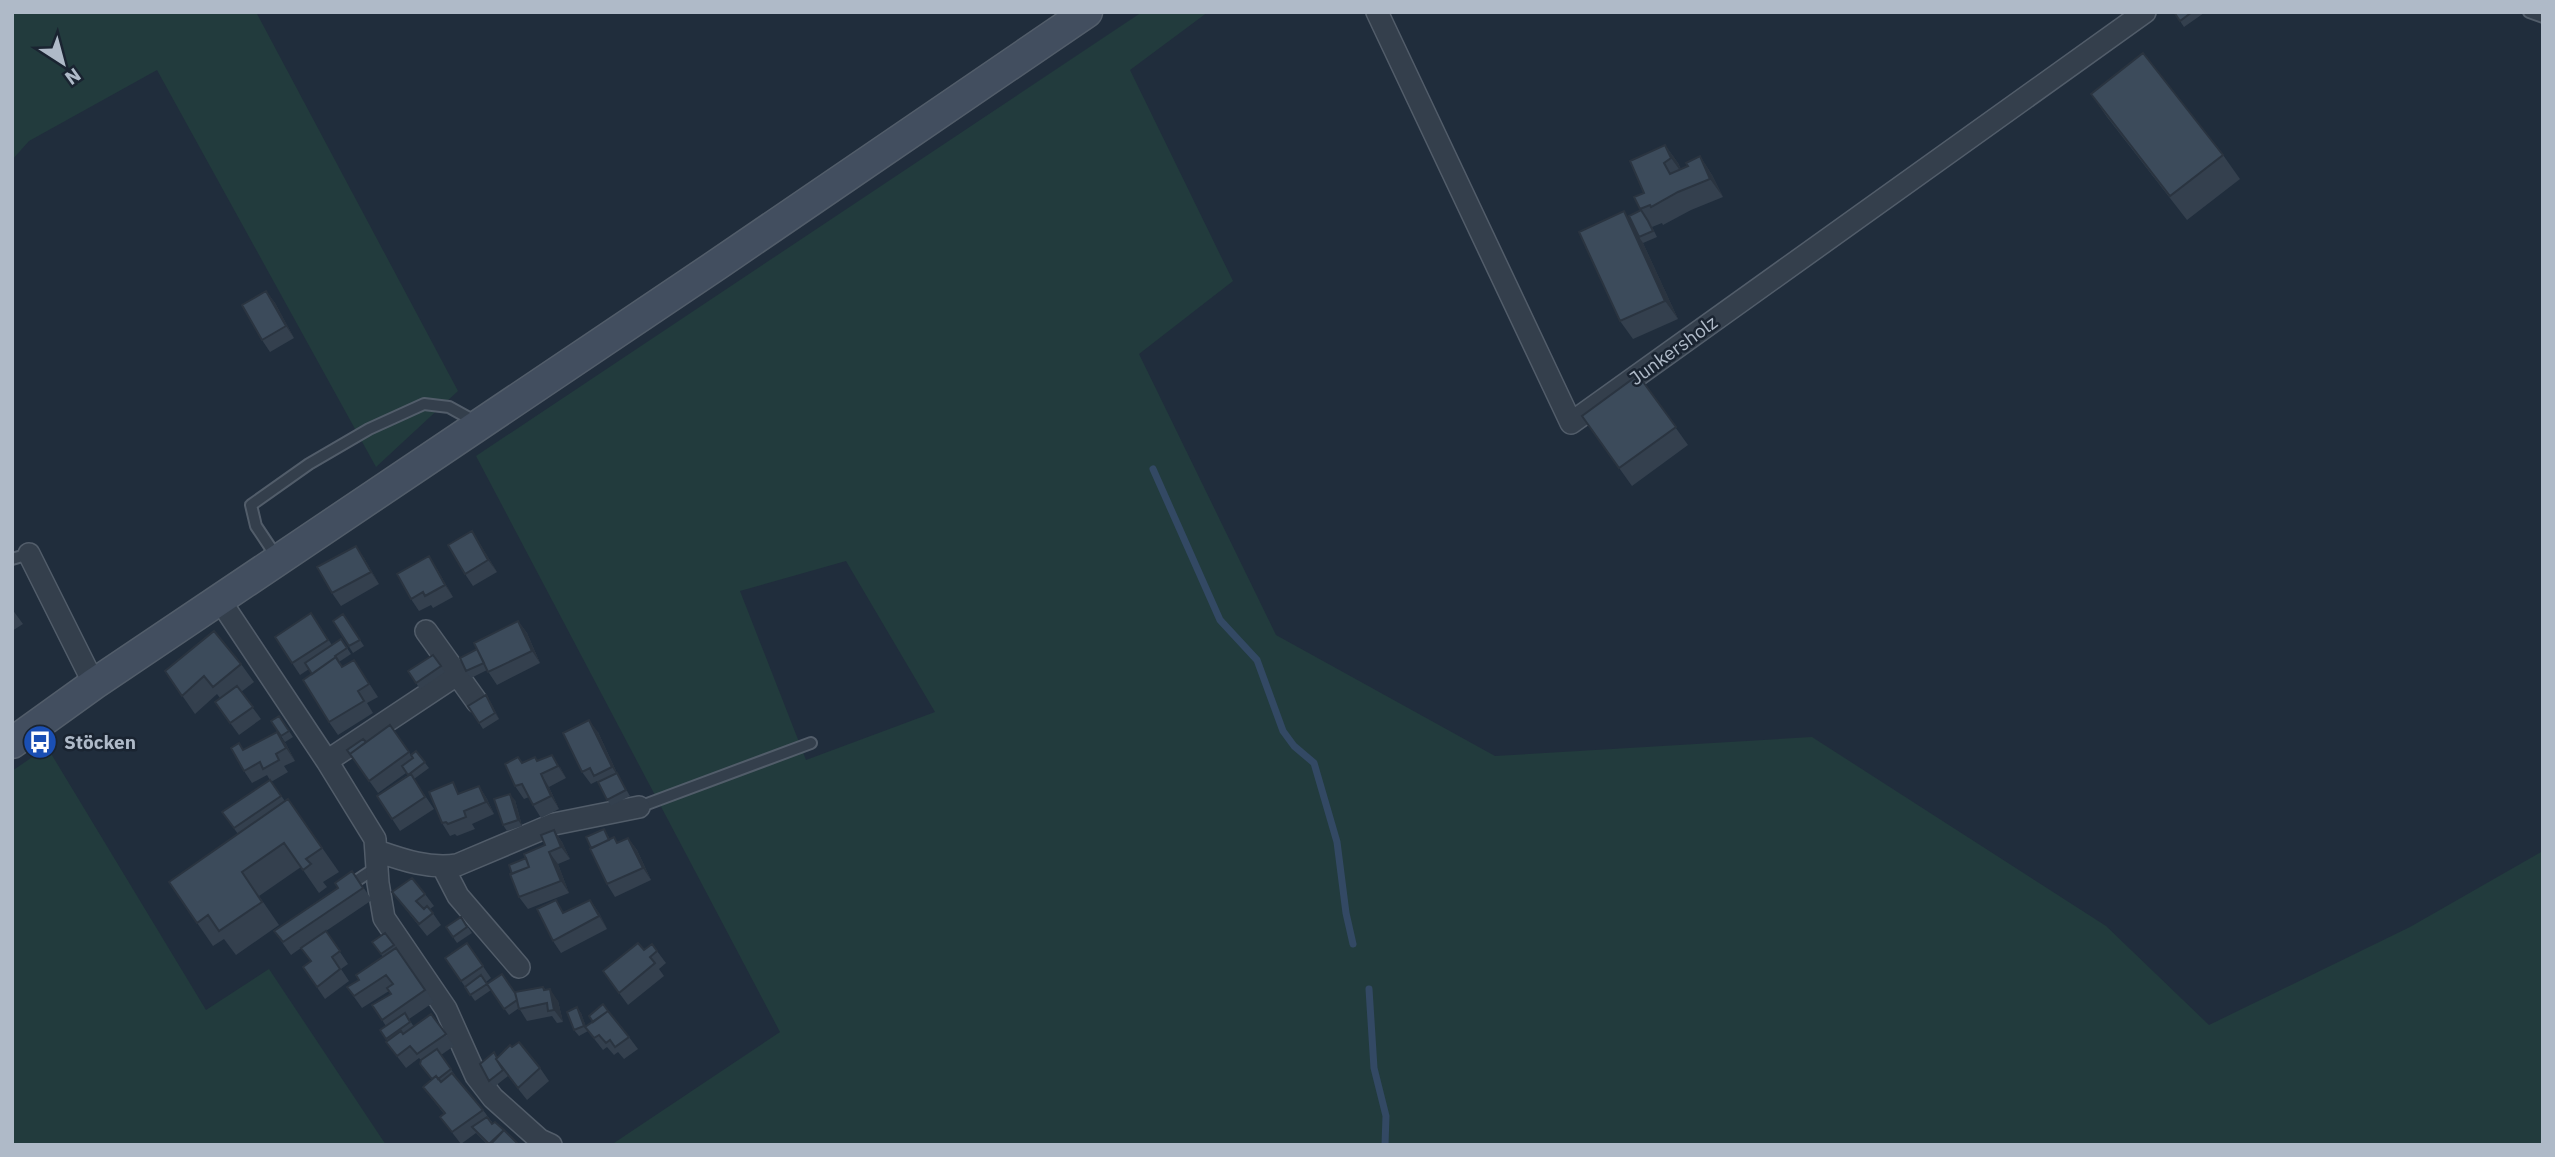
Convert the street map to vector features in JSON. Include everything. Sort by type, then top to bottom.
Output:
[{"type":"main road","points":[[12,743],[219,599],[1087,12]]},
{"type":"street","name":"Junkersholz","points":[[1377,12],[1572,423],[2145,12]]},
{"type":"street","points":[[21,557],[94,684]]},
{"type":"street","points":[[219,599],[327,761],[375,839],[384,918],[446,1009],[476,1076],[493,1098],[540,1140],[551,1145]]},
{"type":"street","points":[[426,631],[477,702]]},
{"type":"street","points":[[327,761],[458,674]]},
{"type":"street","points":[[377,859],[443,867],[457,865],[554,824],[639,807]]},
{"type":"street","points":[[443,867],[458,896],[519,967]]},
{"type":"lane","points":[[2529,12],[2543,18]]},
{"type":"lane","points":[[278,560],[256,526],[251,505],[309,464],[369,429],[424,404],[449,407],[481,424]]},
{"type":"lane","points":[[639,807],[811,743]]},
{"type":"lane","points":[[332,897],[377,859]]},
{"type":"green space","points":[[12,12],[256,12],[458,391],[376,467],[157,70],[29,141],[12,160]]},
{"type":"green space","points":[[1142,12],[1208,12],[1130,70],[1233,281],[1139,354],[1276,635],[1495,756],[1812,737],[2106,926],[2209,1025],[2410,927],[2543,851],[2543,1145],[611,1145],[780,1032],[476,456]],"holes":[[[846,561],[935,712],[806,760],[740,591]]]},
{"type":"green space","points":[[47,747],[206,1010],[269,969],[386,1145],[12,1145],[12,771]]},
{"type":"building","points":[[2174,12],[2192,12],[2180,21]]},
{"type":"building","points":[[2143,53],[2223,155],[2170,196],[2091,94]]},
{"type":"building","points":[[1665,145],[1671,158],[1664,163],[1670,174],[1688,166],[1686,163],[1700,156],[1710,179],[1651,207],[1650,205],[1640,209],[1634,197],[1644,193],[1630,161]]},
{"type":"building","points":[[1641,210],[1653,231],[1639,237],[1629,216]]},
{"type":"building","points":[[1624,211],[1665,301],[1620,321],[1579,232]]},
{"type":"building","points":[[266,291],[286,326],[262,340],[242,305]]},
{"type":"building","points":[[1638,375],[1676,427],[1619,468],[1582,416]]},
{"type":"building","points":[[472,531],[488,560],[465,574],[448,545]]},
{"type":"building","points":[[356,546],[371,572],[332,593],[317,567]]},
{"type":"building","points":[[429,556],[445,585],[425,596],[423,592],[411,599],[397,574]]},
{"type":"building","points":[[311,613],[328,640],[292,663],[275,637]]},
{"type":"building","points":[[343,614],[360,640],[349,646],[333,621]]},
{"type":"building","points":[[518,621],[532,651],[488,672],[474,643]]},
{"type":"building","points":[[214,631],[241,664],[213,687],[204,676],[182,696],[165,671]]},
{"type":"building","points":[[341,639],[347,648],[312,674],[305,663]]},
{"type":"building","points":[[477,649],[484,663],[466,671],[460,658]]},
{"type":"building","points":[[433,655],[441,666],[416,683],[408,671]]},
{"type":"building","points":[[336,657],[342,667],[354,660],[369,684],[358,691],[364,701],[329,722],[303,680]]},
{"type":"building","points":[[237,686],[253,707],[230,723],[215,702]]},
{"type":"building","points":[[486,695],[495,713],[479,723],[468,706]]},
{"type":"building","points":[[279,716],[289,731],[281,736],[271,721]]},
{"type":"building","points":[[589,720],[612,767],[594,776],[590,768],[582,772],[563,733]]},
{"type":"building","points":[[390,725],[409,752],[369,781],[350,754]]},
{"type":"building","points":[[277,732],[286,748],[276,754],[279,760],[263,769],[260,762],[244,771],[231,748],[239,743],[243,750]]},
{"type":"building","points":[[363,739],[366,742],[350,754],[354,760],[347,750]]},
{"type":"building","points":[[416,751],[425,762],[408,775],[402,766],[413,758],[411,755]]},
{"type":"building","points":[[552,755],[558,766],[541,774],[551,796],[533,805],[522,784],[515,786],[505,764],[518,757],[522,763],[535,757],[537,761]]},
{"type":"building","points":[[617,773],[626,790],[607,800],[598,782]]},
{"type":"building","points":[[411,774],[425,797],[392,819],[377,796]]},
{"type":"building","points":[[270,780],[281,796],[234,828],[222,812]]},
{"type":"building","points":[[453,782],[458,794],[479,786],[486,802],[464,811],[466,817],[448,824],[442,823],[429,792]]},
{"type":"building","points":[[510,794],[518,820],[503,825],[494,799]]},
{"type":"building","points":[[288,799],[322,848],[306,859],[311,864],[303,870],[284,843],[242,872],[262,902],[219,931],[208,915],[197,923],[169,882]]},
{"type":"building","points":[[604,829],[609,840],[591,848],[586,837]]},
{"type":"building","points":[[554,830],[561,847],[549,852],[561,881],[519,897],[510,874],[529,867],[524,854],[545,845],[541,835]]},
{"type":"building","points":[[614,837],[617,843],[628,838],[643,868],[607,884],[590,849]]},
{"type":"building","points":[[526,858],[529,867],[512,874],[509,865]]},
{"type":"building","points":[[352,871],[363,888],[283,942],[274,931],[338,888],[335,883]]},
{"type":"building","points":[[412,878],[425,894],[416,901],[424,909],[427,906],[433,913],[419,924],[392,892]]},
{"type":"building","points":[[556,900],[563,913],[590,900],[599,916],[553,941],[537,909]]},
{"type":"building","points":[[461,917],[467,927],[453,937],[446,927]]},
{"type":"building","points":[[326,931],[340,951],[332,957],[340,969],[317,987],[303,967],[311,961],[301,948]]},
{"type":"building","points":[[385,933],[394,945],[381,954],[372,942]]},
{"type":"building","points":[[467,943],[483,966],[461,981],[445,958]]},
{"type":"building","points":[[638,943],[644,950],[652,944],[657,951],[650,957],[655,963],[619,993],[603,971]]},
{"type":"building","points":[[396,948],[425,990],[382,1020],[372,1005],[391,994],[387,988],[393,984],[386,975],[354,996],[347,987],[359,980],[356,975]]},
{"type":"building","points":[[502,974],[517,1000],[504,1009],[487,984]]},
{"type":"building","points":[[481,975],[487,984],[470,995],[465,987]]},
{"type":"building","points":[[543,987],[544,990],[550,989],[554,1010],[548,1011],[547,1003],[519,1009],[515,992]]},
{"type":"building","points":[[603,1004],[608,1011],[593,1022],[589,1016]]},
{"type":"building","points":[[577,1007],[584,1026],[574,1030],[567,1012]]},
{"type":"building","points":[[608,1011],[629,1037],[615,1047],[610,1040],[606,1043],[599,1035],[594,1038],[585,1027]]},
{"type":"building","points":[[405,1013],[410,1022],[386,1039],[380,1030]]},
{"type":"building","points":[[431,1014],[446,1034],[417,1054],[410,1046],[397,1056],[386,1042],[401,1031],[403,1034]]},
{"type":"building","points":[[519,1042],[540,1068],[518,1088],[496,1059],[510,1045],[512,1047]]},
{"type":"building","points":[[437,1049],[451,1069],[438,1079],[436,1076],[432,1079],[420,1064],[421,1060]]},
{"type":"building","points":[[494,1052],[503,1070],[489,1081],[480,1064]]},
{"type":"building","points":[[452,1073],[483,1110],[452,1132],[440,1117],[445,1113],[423,1087],[436,1076],[441,1082]]},
{"type":"building","points":[[487,1117],[492,1124],[495,1122],[504,1130],[489,1144],[472,1127]]},
{"type":"building","points":[[504,1130],[519,1145],[490,1145]]},
{"type":"waterway","points":[[1153,469],[1220,620],[1257,660],[1283,731],[1294,746],[1314,763],[1337,842],[1346,913],[1353,944]]},
{"type":"waterway","points":[[1369,989],[1374,1068],[1386,1116],[1385,1145]]},
{"type":"place","name":"Stöcken","points":[[40,742]]}]
